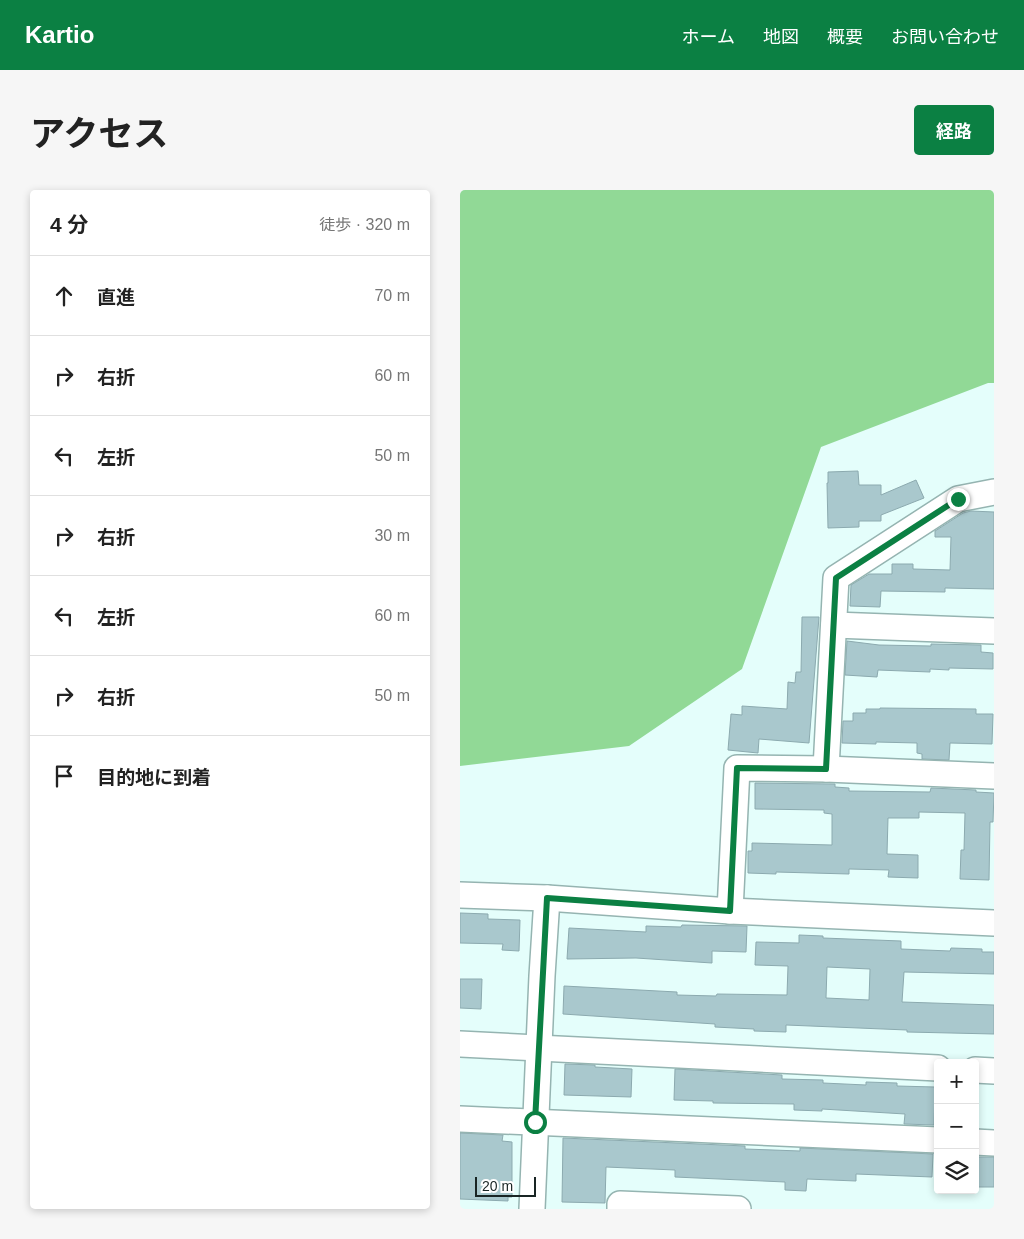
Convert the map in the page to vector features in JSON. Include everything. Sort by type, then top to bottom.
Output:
[{"type":"street","points":[[826,769],[836,578],[958,499],[994,492]]},
{"type":"street","points":[[834,624],[994,631]]},
{"type":"street","points":[[730,911],[737,768],[826,769],[994,776]]},
{"type":"street","points":[[460,895],[547,898],[730,911],[994,923]]},
{"type":"street","points":[[532,1209],[538,1048],[547,898]]},
{"type":"street","points":[[460,1044],[934,1068]]},
{"type":"street","points":[[979,1070],[994,1071]]},
{"type":"street","points":[[460,1119],[934,1140]]},
{"type":"street","points":[[979,1142],[994,1143]]},
{"type":"street","points":[[620,1209],[620,1204],[738,1209]]},
{"type":"green space","points":[[460,190],[994,190],[994,383],[988,383],[821,447],[742,669],[629,746],[460,766]]},
{"type":"building","points":[[858,471],[859,485],[881,485],[881,495],[916,480],[924,498],[881,515],[881,521],[859,521],[859,527],[828,528],[828,472]]},
{"type":"building","points":[[971,511],[994,512],[994,589],[945,588],[945,592],[881,591],[880,607],[850,606],[851,585],[869,574],[892,574],[892,564],[913,564],[913,569],[950,570],[951,537],[935,537],[935,531],[963,513]]},
{"type":"building","points":[[802,617],[819,617],[809,743],[759,739],[758,753],[728,750],[731,714],[742,715],[742,706],[787,709],[788,682],[795,683],[796,672],[801,672]]},
{"type":"building","points":[[847,641],[879,645],[981,645],[981,652],[993,653],[993,669],[949,668],[949,670],[930,669],[930,672],[878,670],[877,677],[845,675]]},
{"type":"building","points":[[866,709],[976,709],[976,714],[993,714],[992,744],[950,743],[949,760],[922,759],[922,754],[917,753],[917,743],[842,743],[843,721],[853,721],[853,713],[866,713]]},
{"type":"building","points":[[755,783],[835,784],[835,787],[849,788],[849,791],[930,792],[931,788],[976,790],[976,792],[994,793],[993,822],[990,822],[989,880],[960,879],[961,850],[964,850],[965,813],[919,812],[919,818],[888,818],[887,854],[918,855],[918,878],[888,877],[889,870],[849,869],[849,874],[748,873],[748,851],[752,851],[752,843],[832,845],[832,814],[824,813],[824,810],[755,809]]},
{"type":"building","points":[[460,913],[488,914],[488,919],[520,920],[519,951],[502,950],[503,944],[460,943]]},
{"type":"building","points":[[682,925],[747,926],[746,952],[712,951],[712,963],[636,958],[567,959],[569,928],[646,932],[646,926],[681,927]]},
{"type":"building","points":[[799,935],[823,936],[823,938],[901,941],[901,949],[950,951],[951,948],[982,949],[982,952],[994,952],[994,974],[904,972],[902,1002],[994,1005],[994,1034],[907,1032],[907,1030],[786,1025],[786,1032],[754,1031],[754,1029],[715,1027],[715,1024],[563,1014],[564,986],[677,992],[677,995],[787,995],[788,966],[755,965],[756,942],[799,943]],"holes":[[[827,967],[870,969],[869,1000],[826,998]]]},
{"type":"building","points":[[460,979],[482,979],[481,1009],[460,1008]]},
{"type":"building","points":[[565,1064],[632,1069],[631,1097],[564,1095]]},
{"type":"building","points":[[675,1069],[782,1075],[782,1079],[823,1080],[823,1083],[866,1085],[866,1082],[897,1083],[897,1086],[934,1087],[934,1125],[904,1124],[905,1114],[822,1109],[822,1111],[794,1110],[794,1104],[713,1103],[713,1101],[674,1100]]},
{"type":"building","points":[[460,1133],[503,1135],[502,1141],[512,1142],[512,1197],[508,1197],[508,1201],[460,1199]]},
{"type":"building","points":[[563,1138],[745,1146],[745,1149],[800,1151],[800,1148],[933,1154],[932,1177],[856,1174],[856,1181],[807,1179],[806,1191],[785,1190],[785,1182],[675,1177],[675,1170],[606,1167],[605,1203],[562,1202]]},
{"type":"building","points":[[979,1157],[994,1157],[994,1187],[979,1187]]},
{"type":"route","points":[[535,1122],[547,898],[730,911],[737,768],[826,769],[836,578],[958,499]]}]
